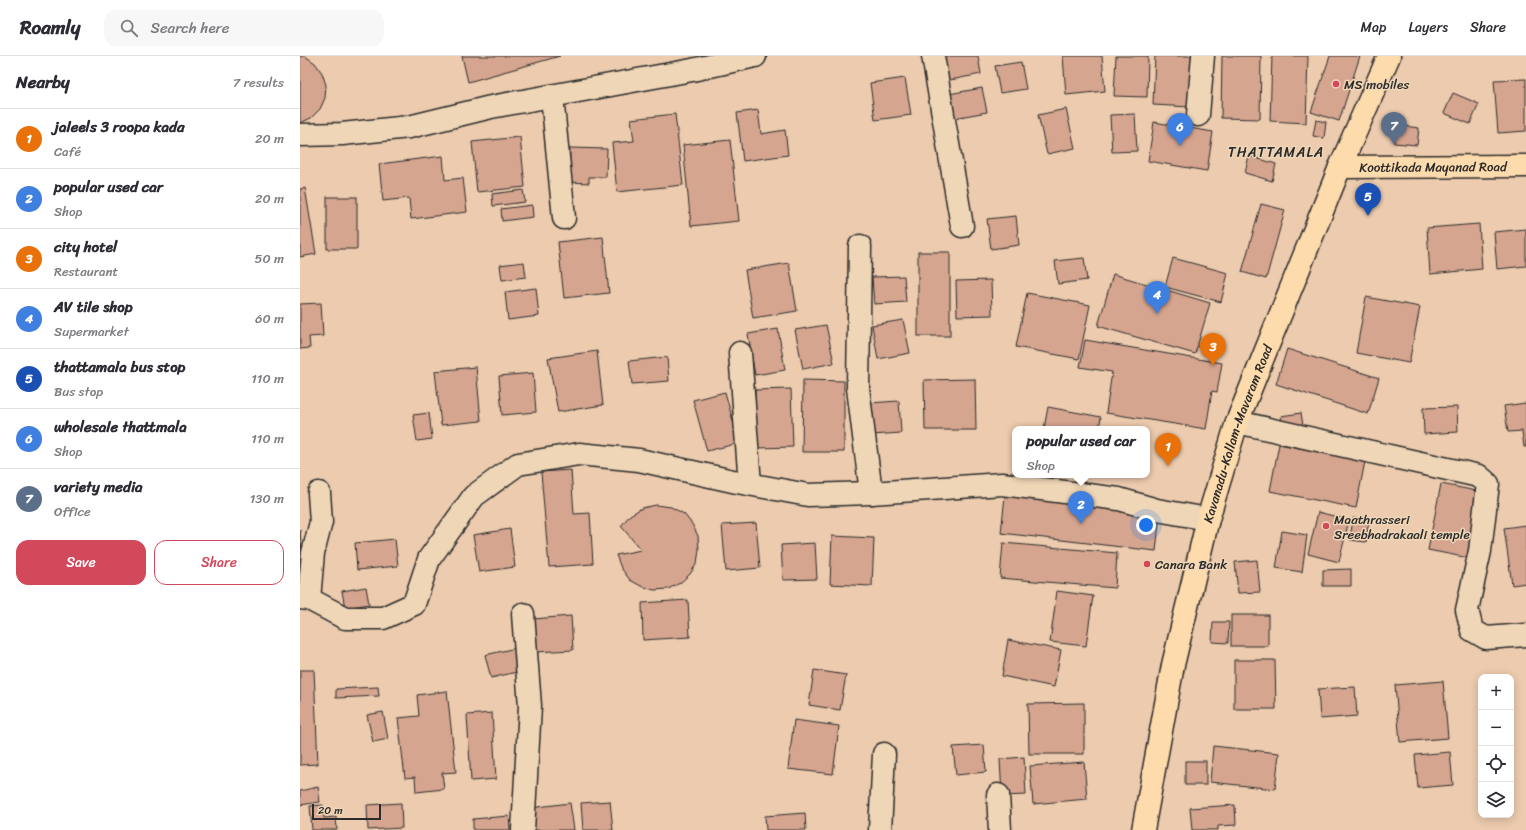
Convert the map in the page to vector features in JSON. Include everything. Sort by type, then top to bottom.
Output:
[{"type":"main road","name":"Kavanadu-Kollam-Mavaram Road","points":[[1143,830],[1173,665],[1208,519],[1237,422],[1340,167],[1389,56]]},
{"type":"main road","name":"Koottikada Mayanad Road","points":[[1340,167],[1526,166]]},
{"type":"street","points":[[933,56],[962,226]]},
{"type":"street","points":[[1198,115],[1203,56]]},
{"type":"street","points":[[300,135],[342,134],[409,127],[492,107],[742,57]]},
{"type":"street","points":[[552,96],[564,218]]},
{"type":"street","points":[[860,246],[858,388],[871,493]]},
{"type":"street","points":[[740,353],[750,484]]},
{"type":"street","points":[[1237,422],[1479,476],[1488,484],[1480,551],[1467,610],[1472,630],[1486,638],[1526,636]]},
{"type":"street","points":[[320,493],[321,522],[313,553],[305,599],[345,618],[384,618],[414,604],[429,558],[474,496],[518,464],[579,454],[639,460],[737,482],[808,495],[871,493],[1002,484],[1119,499],[1156,510],[1208,519]]},
{"type":"street","points":[[523,614],[530,706],[523,830]]},
{"type":"street","points":[[880,830],[884,754]]},
{"type":"street","points":[[998,795],[1000,830]]},
{"type":"building","points":[[300,56],[305,56],[315,63],[322,73],[326,85],[325,98],[320,109],[311,118],[300,123]]},
{"type":"building","points":[[462,56],[560,56],[468,82]]},
{"type":"building","points":[[941,56],[978,56],[981,74],[945,81]]},
{"type":"building","points":[[1063,56],[1102,56],[1105,91],[1066,95]]},
{"type":"building","points":[[1116,56],[1148,56],[1147,97],[1114,96]]},
{"type":"building","points":[[1155,56],[1194,56],[1191,107],[1153,105]]},
{"type":"building","points":[[1222,56],[1261,56],[1260,119],[1221,118]]},
{"type":"building","points":[[1272,56],[1308,56],[1306,123],[1270,121]]},
{"type":"building","name":"MS mobiles","points":[[1330,56],[1360,56],[1339,121],[1311,112]]},
{"type":"building","points":[[1021,62],[1026,89],[1000,93],[995,66]]},
{"type":"building","points":[[905,78],[911,115],[875,120],[870,83]]},
{"type":"building","points":[[1526,79],[1526,131],[1498,133],[1494,80]]},
{"type":"building","points":[[982,88],[987,112],[954,118],[949,94]]},
{"type":"building","points":[[1453,93],[1479,104],[1470,124],[1444,113]]},
{"type":"building","points":[[1066,109],[1075,148],[1047,154],[1038,115]]},
{"type":"building","points":[[758,110],[761,134],[785,130],[788,155],[743,161],[737,113]]},
{"type":"building","points":[[675,114],[683,185],[617,192],[612,143],[634,141],[631,119]]},
{"type":"building","points":[[1135,114],[1137,151],[1112,152],[1110,115]]},
{"type":"building","points":[[1316,120],[1326,122],[1324,138],[1313,136]]},
{"type":"building","points":[[1154,122],[1213,132],[1207,171],[1148,161]]},
{"type":"building","points":[[1396,125],[1419,128],[1417,145],[1394,143]]},
{"type":"building","points":[[520,137],[525,187],[477,192],[472,142]]},
{"type":"building","points":[[730,140],[739,221],[691,226],[683,145]]},
{"type":"building","points":[[570,148],[607,149],[606,177],[589,177],[589,183],[569,182]]},
{"type":"building","points":[[443,156],[445,180],[463,178],[467,212],[411,219],[409,198],[383,201],[379,164]]},
{"type":"building","points":[[1249,156],[1276,164],[1272,181],[1245,173]]},
{"type":"building","points":[[305,188],[316,254],[300,257],[300,189]]},
{"type":"building","points":[[523,190],[525,202],[493,206],[492,194]]},
{"type":"building","points":[[327,197],[357,197],[357,249],[327,249]]},
{"type":"building","points":[[1261,204],[1285,210],[1266,279],[1242,272]]},
{"type":"building","points":[[532,205],[533,217],[502,221],[501,209]]},
{"type":"building","points":[[1016,216],[1019,245],[991,249],[987,219]]},
{"type":"building","points":[[1479,224],[1482,269],[1430,274],[1427,228]]},
{"type":"building","points":[[1526,229],[1526,266],[1497,269],[1494,232]]},
{"type":"building","points":[[603,237],[609,293],[564,298],[558,242]]},
{"type":"building","points":[[918,252],[950,252],[950,336],[918,336]]},
{"type":"building","points":[[1084,258],[1087,280],[1058,284],[1055,261]]},
{"type":"building","points":[[1173,258],[1228,273],[1221,302],[1165,287]]},
{"type":"building","points":[[524,262],[526,277],[502,280],[500,265]]},
{"type":"building","points":[[789,263],[797,311],[753,318],[745,270]]},
{"type":"building","points":[[1113,274],[1210,303],[1195,354],[1098,326]]},
{"type":"building","points":[[904,276],[906,302],[874,304],[872,277]]},
{"type":"building","points":[[991,280],[992,315],[957,316],[956,281]]},
{"type":"building","points":[[536,288],[539,316],[508,320],[505,292]]},
{"type":"building","points":[[1027,293],[1090,305],[1079,359],[1016,347]]},
{"type":"building","points":[[1366,297],[1420,307],[1409,363],[1356,353]]},
{"type":"building","points":[[321,303],[323,336],[309,337],[310,348],[300,349],[300,304]]},
{"type":"building","points":[[903,320],[910,353],[878,359],[872,325]]},
{"type":"building","points":[[826,325],[834,363],[803,369],[795,330]]},
{"type":"building","points":[[778,329],[785,370],[755,375],[748,334]]},
{"type":"building","points":[[1085,340],[1222,363],[1217,392],[1212,391],[1206,429],[1106,413],[1112,372],[1080,367]]},
{"type":"building","points":[[1287,349],[1379,378],[1368,414],[1276,384]]},
{"type":"building","points":[[597,351],[603,405],[558,412],[548,358]]},
{"type":"building","points":[[667,357],[669,381],[632,384],[629,361]]},
{"type":"building","points":[[476,367],[481,421],[441,425],[435,371]]},
{"type":"building","points":[[533,373],[536,412],[502,415],[499,376]]},
{"type":"building","points":[[975,379],[976,430],[925,430],[924,380]]},
{"type":"building","points":[[803,380],[844,381],[844,452],[802,452]]},
{"type":"building","points":[[791,389],[793,447],[757,448],[755,390]]},
{"type":"building","points":[[725,392],[739,443],[707,451],[693,400]]},
{"type":"building","points":[[899,401],[901,433],[872,435],[869,403]]},
{"type":"building","points":[[1526,403],[1526,447],[1524,447],[1522,431],[1508,432],[1504,406]]},
{"type":"building","points":[[1048,407],[1101,417],[1100,426],[1045,426]]},
{"type":"building","points":[[1457,407],[1458,432],[1424,434],[1423,408]]},
{"type":"building","points":[[429,413],[432,439],[417,441],[413,415]]},
{"type":"building","points":[[1301,413],[1305,438],[1285,442],[1281,416]]},
{"type":"building","points":[[1279,444],[1365,461],[1356,508],[1270,491]]},
{"type":"building","points":[[571,470],[574,514],[590,513],[593,564],[549,567],[541,472]]},
{"type":"building","points":[[1441,484],[1482,492],[1469,558],[1428,550]]},
{"type":"building","points":[[1005,496],[1160,515],[1156,551],[1001,533]]},
{"type":"building","points":[[656,505],[671,507],[684,514],[692,524],[698,536],[699,550],[697,563],[690,574],[680,583],[668,589],[654,590],[641,586],[630,580],[621,568],[616,555],[641,550],[621,526],[630,515],[642,508]]},
{"type":"building","points":[[1318,512],[1349,520],[1339,562],[1308,554]]},
{"type":"building","points":[[1353,518],[1369,520],[1366,542],[1350,540]]},
{"type":"building","points":[[756,523],[760,568],[726,571],[722,525]]},
{"type":"building","points":[[1526,525],[1526,583],[1512,585],[1504,528]]},
{"type":"building","points":[[510,529],[515,567],[479,572],[473,535]]},
{"type":"building","points":[[300,530],[304,573],[300,573]]},
{"type":"building","points":[[1282,531],[1307,535],[1302,572],[1276,568]]},
{"type":"building","points":[[832,536],[874,538],[872,586],[830,584]]},
{"type":"building","points":[[395,539],[398,566],[357,570],[355,543]]},
{"type":"building","points":[[815,543],[817,579],[783,580],[781,545]]},
{"type":"building","points":[[1003,543],[1117,553],[1115,588],[1000,578]]},
{"type":"building","points":[[1257,560],[1260,592],[1238,593],[1235,562]]},
{"type":"building","points":[[1351,569],[1351,586],[1323,586],[1323,570]]},
{"type":"building","points":[[366,587],[369,604],[345,608],[342,591]]},
{"type":"building","points":[[1057,591],[1093,596],[1086,646],[1050,642]]},
{"type":"building","points":[[688,600],[690,637],[643,640],[642,603]]},
{"type":"building","points":[[1231,615],[1268,615],[1268,646],[1231,646]]},
{"type":"building","points":[[571,616],[573,650],[535,652],[533,619]]},
{"type":"building","points":[[1213,622],[1229,622],[1228,643],[1212,642]]},
{"type":"building","points":[[1008,640],[1061,650],[1054,687],[1002,676]]},
{"type":"building","points":[[516,648],[521,671],[491,678],[485,655]]},
{"type":"building","points":[[1234,660],[1275,660],[1276,709],[1234,709]]},
{"type":"building","points":[[300,670],[314,670],[318,764],[300,765]]},
{"type":"building","points":[[814,670],[846,675],[840,710],[809,705]]},
{"type":"building","points":[[1443,681],[1448,738],[1400,742],[1395,685]]},
{"type":"building","points":[[378,687],[379,696],[336,698],[336,689]]},
{"type":"building","points":[[1355,687],[1357,716],[1320,719],[1318,689]]},
{"type":"building","points":[[447,691],[456,772],[442,773],[444,789],[416,792],[415,777],[405,778],[398,718],[419,716],[417,695]]},
{"type":"building","points":[[1084,703],[1084,754],[1029,754],[1028,704]]},
{"type":"building","points":[[383,712],[388,739],[373,742],[367,715]]},
{"type":"building","points":[[492,713],[496,779],[471,781],[467,715]]},
{"type":"building","points":[[794,720],[839,726],[833,774],[788,769]]},
{"type":"building","points":[[984,745],[986,772],[956,775],[953,747]]},
{"type":"building","points":[[1213,746],[1279,753],[1275,789],[1210,782]]},
{"type":"building","points":[[1450,752],[1453,785],[1418,788],[1415,755]]},
{"type":"building","points":[[1024,757],[1026,795],[1002,796],[1000,759]]},
{"type":"building","points":[[1185,761],[1206,761],[1206,785],[1185,785]]},
{"type":"building","points":[[1084,762],[1087,799],[1033,804],[1030,766]]},
{"type":"building","points":[[318,787],[320,802],[300,805],[300,791]]},
{"type":"building","points":[[610,801],[613,830],[583,830],[581,803]]},
{"type":"building","points":[[401,803],[402,828],[368,830],[367,805]]},
{"type":"building","points":[[570,803],[574,830],[533,830],[530,808]]},
{"type":"building","points":[[323,805],[324,818],[336,817],[337,830],[312,830],[310,806]]},
{"type":"building","points":[[1235,805],[1236,825],[1218,826],[1218,830],[1192,830],[1190,808]]},
{"type":"building","points":[[805,813],[806,830],[766,830],[765,816]]},
{"type":"building","points":[[509,816],[510,830],[473,830],[473,819]]},
{"type":"place","name":"MS mobiles","points":[[1336,84]]},
{"type":"place","name":"variety media","points":[[1394,145]]},
{"type":"place","name":"wholesale thattmala","points":[[1180,146]]},
{"type":"place","name":"thattamala bus stop","points":[[1368,216]]},
{"type":"place","name":"AV tile shop","points":[[1157,314]]},
{"type":"place","name":"city hotel","points":[[1213,366]]},
{"type":"place","name":"jaleels 3 roopa kada","points":[[1168,466]]},
{"type":"place","name":"popular used car","points":[[1081,524]]},
{"type":"place","name":"Maathrasseri Sreebhadrakaali temple","points":[[1326,526]]},
{"type":"place","name":"Canara Bank","points":[[1147,564]]},
{"type":"district","name":"THATTAMALA","points":[[1276,152]]}]
